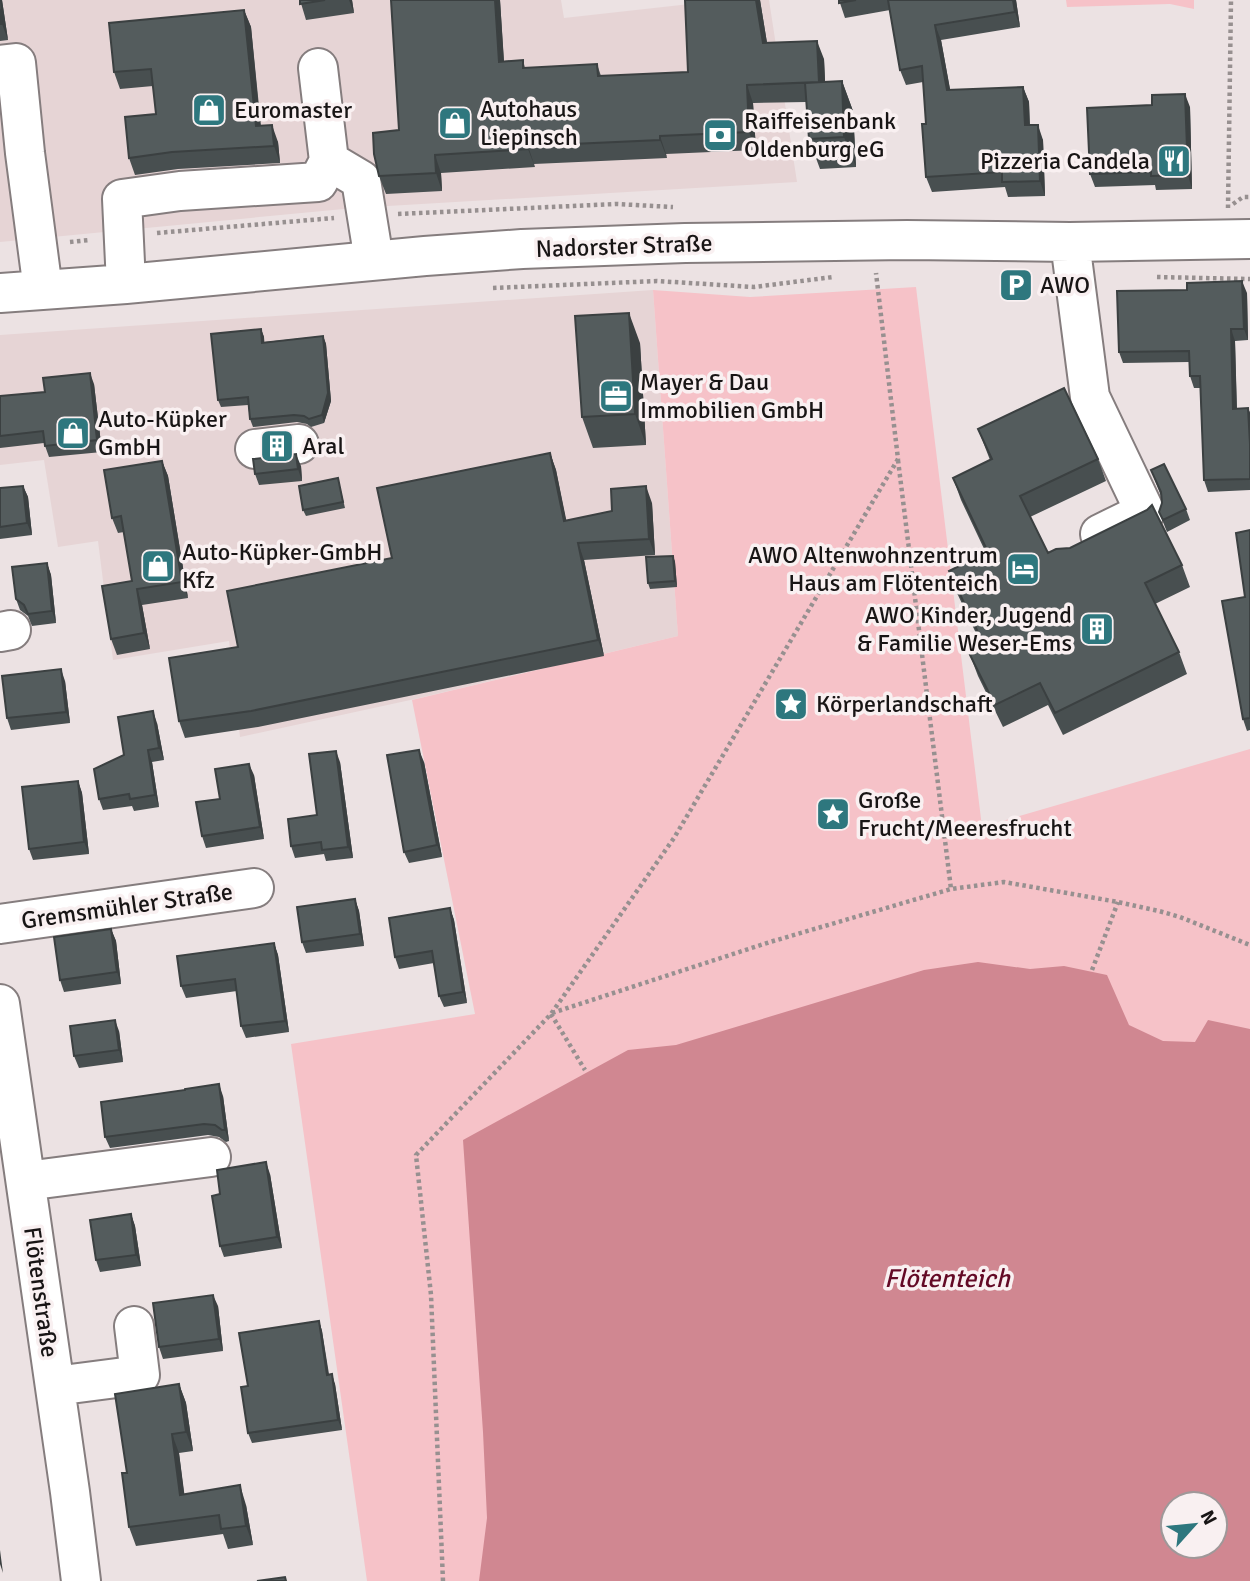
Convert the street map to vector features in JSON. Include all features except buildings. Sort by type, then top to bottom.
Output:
[{"type":"street","points":[[8,64],[12,172],[43,290]]},
{"type":"street","points":[[126,284],[122,199],[180,191],[318,182],[329,162],[318,68]]},
{"type":"street","points":[[329,162],[361,180],[374,260]]},
{"type":"street","name":"Nadorster Straße","points":[[0,293],[522,249],[685,243],[1238,239]]},
{"type":"street","points":[[1069,550],[1145,512],[1090,397],[1070,242]]},
{"type":"street","points":[[255,449],[299,444]]},
{"type":"street","name":"Gremsmühler Straße","points":[[0,924],[254,888]]},
{"type":"street","name":"Flötenstraße","points":[[0,1004],[81,1581]]},
{"type":"street","points":[[26,1181],[211,1157]]},
{"type":"street","points":[[55,1386],[140,1374],[134,1326]]},
{"type":"path","points":[[1231,0],[1228,208],[1238,239]]},
{"type":"path","points":[[872,241],[951,889]]},
{"type":"path","points":[[489,288],[657,281],[754,288],[835,277]]},
{"type":"path","points":[[1155,278],[1250,279]]},
{"type":"path","points":[[443,1581],[431,1295],[416,1155],[551,1014],[674,838],[898,459]]},
{"type":"path","points":[[551,1014],[770,942],[951,889],[1004,883],[1118,901],[1180,917],[1250,945]]},
{"type":"path","points":[[1092,970],[1118,901]]},
{"type":"path","points":[[551,1014],[585,1070]]},
{"type":"shaded area","points":[[0,0],[561,0],[564,18],[726,0],[769,0],[797,182],[354,208],[0,242]]},
{"type":"shaded area","points":[[1066,0],[1194,0],[1194,9],[1170,4],[1067,7]]},
{"type":"shaded area","points":[[916,287],[982,827],[1250,749],[1250,1581],[367,1581],[291,1044],[475,1014],[412,700],[678,636],[653,290],[750,297]]},
{"type":"shaded area","points":[[653,290],[678,636],[415,699],[240,737],[229,641],[113,660],[98,541],[58,547],[44,460],[0,465],[0,335]]},
{"type":"water","name":"Flötenteich","points":[[978,962],[1030,969],[1064,966],[1107,975],[1129,1025],[1163,1041],[1195,1042],[1208,1020],[1250,1029],[1250,1581],[479,1581],[487,1518],[463,1140],[628,1050],[676,1045],[924,970]]},
{"type":"place","name":"Euromaster","points":[[209,110]]},
{"type":"place","name":"Autohaus Liepinsch","points":[[455,123]]},
{"type":"place","name":"Raiffeisenbank Oldenburg eG","points":[[720,135]]},
{"type":"place","name":"Pizzeria Candela","points":[[1174,161]]},
{"type":"place","name":"AWO","points":[[1016,285]]},
{"type":"place","name":"Mayer & Dau Immobilien GmbH","points":[[616,396]]},
{"type":"place","name":"Auto-Küpker GmbH","points":[[73,433]]},
{"type":"place","name":"Aral","points":[[277,446]]},
{"type":"place","name":"Auto-Küpker-GmbH Kfz","points":[[158,566]]},
{"type":"place","name":"AWO Altenwohnzentrum Haus am Flötenteich","points":[[1023,569]]},
{"type":"place","name":"AWO Kinder, Jugend & Familie Weser-Ems","points":[[1097,629]]},
{"type":"place","name":"Körperlandschaft","points":[[791,704]]},
{"type":"place","name":"Große Frucht/Meeresfrucht","points":[[833,814]]}]
